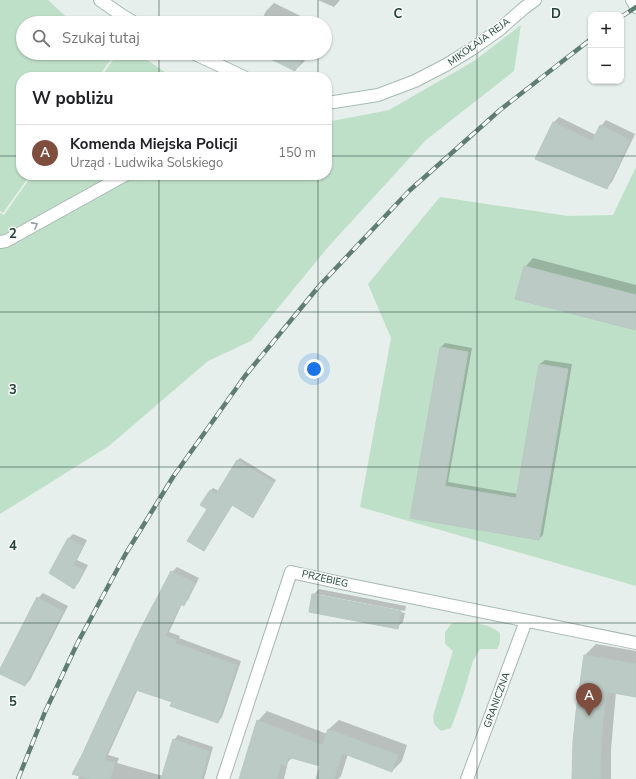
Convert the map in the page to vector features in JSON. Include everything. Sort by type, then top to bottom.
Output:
[{"type":"street","points":[[100,0],[123,16]]},
{"type":"street","name":"MIKOŁAJA REJA","points":[[332,102],[378,95],[415,81],[446,66],[500,29],[535,0]]},
{"type":"street","points":[[632,0],[636,7]]},
{"type":"street","points":[[208,60],[233,72]]},
{"type":"street","points":[[0,242],[6,241],[116,180]]},
{"type":"street","name":"PRZEBIEG","points":[[223,779],[291,572],[526,621]]},
{"type":"street","points":[[526,621],[636,643]]},
{"type":"street","name":"GRANICZNA","points":[[467,779],[526,621]]},
{"type":"green space","points":[[0,0],[48,0],[65,16],[16,16],[16,60],[111,60],[102,72],[16,72],[16,180],[26,180],[3,213],[0,211]]},
{"type":"green space","points":[[521,25],[514,71],[426,140],[329,246],[251,341],[208,361],[109,446],[0,514],[0,213],[4,215],[28,180],[332,180],[332,121],[389,110],[474,61]]},
{"type":"green space","points":[[113,60],[147,60],[165,72],[105,72]]},
{"type":"green space","points":[[636,167],[636,586],[360,507],[391,338],[368,284],[440,197],[568,216],[613,215]]},
{"type":"green space","points":[[452,623],[489,626],[500,633],[500,642],[497,649],[480,649],[473,661],[451,728],[441,731],[434,724],[433,716],[453,651],[445,644],[445,632]]},
{"type":"building","points":[[273,60],[301,60],[295,71]]},
{"type":"building","points":[[553,122],[592,141],[600,125],[630,140],[607,189],[535,159]]},
{"type":"building","points":[[524,266],[636,295],[636,330],[515,299]]},
{"type":"building","points":[[440,347],[468,352],[445,486],[516,498],[539,364],[568,369],[539,540],[410,518]]},
{"type":"building","points":[[237,460],[274,482],[253,518],[232,505],[204,551],[187,541],[207,509],[200,505],[210,490],[216,494]]},
{"type":"building","points":[[68,538],[83,546],[73,565],[84,570],[74,589],[49,573]]},
{"type":"building","points":[[171,571],[195,583],[184,606],[181,604],[165,636],[176,640],[175,643],[237,665],[218,723],[170,706],[172,702],[136,690],[104,760],[115,763],[110,779],[90,779],[72,774],[141,628]]},
{"type":"building","points":[[312,594],[401,611],[398,629],[309,612]]},
{"type":"building","points":[[37,597],[63,611],[25,686],[0,674],[0,669]]},
{"type":"building","points":[[584,655],[636,664],[636,697],[607,692],[603,721],[600,779],[572,779],[573,742]]},
{"type":"building","points":[[257,720],[322,745],[328,729],[398,755],[392,772],[342,753],[334,779],[316,779],[320,766],[288,757],[286,766],[281,764],[277,779],[239,779]]},
{"type":"building","points":[[173,739],[209,751],[201,779],[161,779]]},
{"type":"railway","points":[[624,15],[636,7]]},
{"type":"railway","points":[[18,779],[45,712],[78,642],[125,555],[173,477],[245,376],[320,285],[409,191],[500,110],[588,41]]},
{"type":"place","name":"Komenda Miejska Policji","points":[[589,716]]}]
